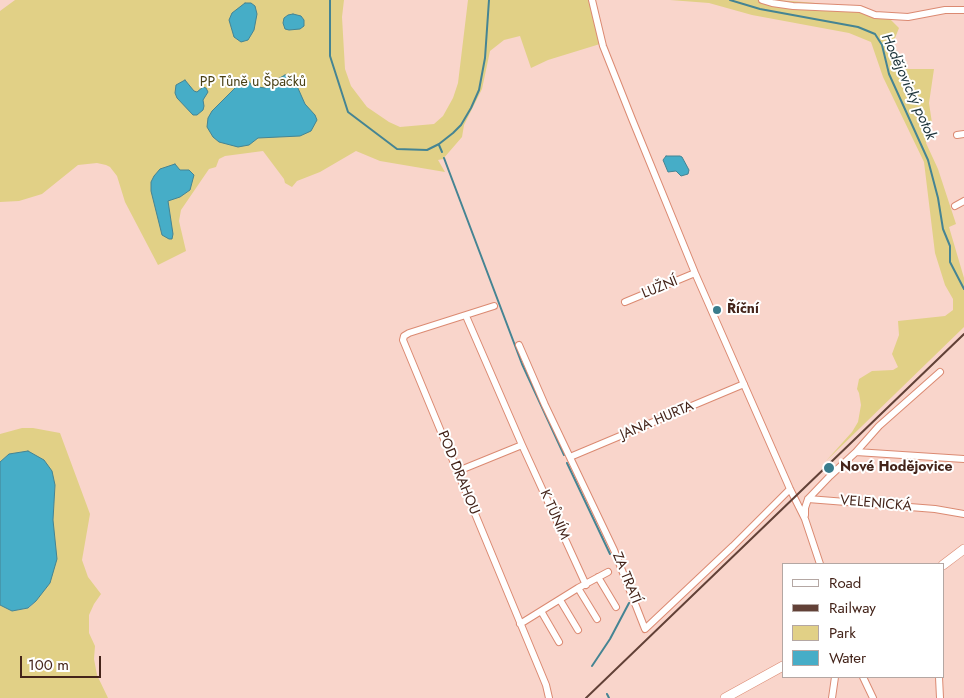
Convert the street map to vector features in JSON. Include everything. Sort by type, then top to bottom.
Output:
[{"type":"main road","points":[[944,564],[964,549]]},
{"type":"main road","points":[[725,698],[782,667]]},
{"type":"street","points":[[592,0],[603,46],[696,273],[790,489],[805,519],[820,563]]},
{"type":"street","points":[[762,0],[793,6],[860,9],[875,15],[908,17],[945,10],[964,10]]},
{"type":"street","points":[[955,206],[964,201]]},
{"type":"street","name":"LUŽNÍ","points":[[625,302],[696,273]]},
{"type":"street","name":"POD DRAHOU","points":[[494,306],[409,333],[404,336],[403,340],[548,690],[549,698]]},
{"type":"street","name":"K TŮNÍM","points":[[466,316],[522,446],[586,584]]},
{"type":"street","name":"ZA TRATÍ","points":[[519,345],[545,405],[614,550],[646,629],[790,489]]},
{"type":"street","points":[[805,519],[805,508],[808,499],[856,452],[879,426],[940,372]]},
{"type":"street","name":"JANA HURTA","points":[[570,457],[744,384]]},
{"type":"street","points":[[458,471],[522,446]]},
{"type":"street","points":[[856,452],[964,459]]},
{"type":"street","name":"VELENICKÁ","points":[[808,499],[935,509],[964,514]]},
{"type":"street","points":[[520,624],[608,572]]},
{"type":"street","points":[[598,577],[616,607]]},
{"type":"street","points":[[578,588],[597,619]]},
{"type":"street","points":[[560,600],[578,630]]},
{"type":"street","points":[[541,611],[559,642]]},
{"type":"street","points":[[832,698],[836,678]]},
{"type":"street","points":[[863,678],[873,698]]},
{"type":"street","points":[[938,678],[940,698]]},
{"type":"green space","name":"PP Tůně u Špačků","points":[[15,0],[344,0],[342,17],[345,69],[351,86],[367,107],[400,127],[434,124],[443,116],[453,98],[458,83],[468,0],[589,0],[600,44],[548,60],[531,68],[520,36],[504,40],[490,51],[482,89],[464,125],[462,137],[443,159],[438,160],[445,172],[380,161],[356,151],[320,172],[297,181],[292,187],[285,183],[263,151],[225,156],[219,159],[216,167],[209,169],[181,210],[179,221],[186,251],[158,265],[125,202],[117,176],[106,165],[97,163],[78,165],[42,194],[19,201],[0,202],[0,11]]},
{"type":"green space","points":[[670,0],[778,0],[816,3],[862,12],[878,18],[890,19],[899,28],[889,53],[894,69],[934,69],[929,103],[932,123],[926,143],[938,169],[956,224],[949,227],[964,278],[964,327],[826,461],[852,432],[858,422],[861,405],[857,389],[859,379],[872,371],[893,370],[898,367],[892,354],[899,335],[898,321],[945,316],[953,310],[953,299],[945,285],[935,253],[924,162],[883,77],[871,42],[849,33],[752,15],[709,3]]},
{"type":"green space","points":[[22,428],[60,433],[90,514],[82,560],[88,577],[101,594],[89,615],[89,633],[95,646],[94,659],[97,675],[108,698],[0,698],[0,605],[12,611],[29,608],[36,601],[53,520],[55,485],[9,454],[0,462],[0,434]]},
{"type":"water","points":[[245,3],[251,3],[255,6],[257,14],[254,30],[248,40],[241,42],[234,37],[229,20],[232,13]]},
{"type":"water","points":[[293,14],[301,16],[304,20],[304,26],[300,29],[285,29],[284,18]]},
{"type":"water","points":[[285,75],[293,77],[305,104],[315,115],[317,120],[311,131],[300,136],[258,138],[249,145],[238,147],[219,142],[213,137],[207,127],[208,118],[212,111],[243,80],[248,80],[252,86],[265,88],[273,85],[276,80]]},
{"type":"water","points":[[185,80],[194,91],[197,92],[203,87],[208,92],[203,100],[203,110],[197,115],[193,115],[177,98],[175,93],[176,85]]},
{"type":"water","points":[[666,156],[682,157],[689,170],[688,174],[681,176],[676,171],[668,172],[663,160]]},
{"type":"water","points":[[175,164],[180,170],[189,170],[194,175],[190,190],[180,197],[168,201],[173,234],[172,239],[169,239],[162,235],[151,191],[151,182],[160,169]]},
{"type":"water","points":[[28,451],[44,460],[52,471],[55,485],[53,520],[57,559],[50,583],[36,601],[28,608],[12,611],[0,605],[0,462],[9,454]]},
{"type":"waterway","points":[[330,0],[330,56],[348,112],[397,149],[427,150],[439,144],[461,125],[479,90],[485,58],[489,0]]},
{"type":"waterway","name":"Hodějovický potok","points":[[730,0],[760,9],[858,27],[875,34],[882,45],[889,74],[928,160],[938,198],[943,229],[950,246],[950,262],[964,289]]},
{"type":"waterway","points":[[439,145],[442,152]]},
{"type":"waterway","points":[[444,158],[522,364],[564,455]]},
{"type":"waterway","points":[[567,463],[610,554]]},
{"type":"waterway","points":[[592,666],[610,639],[629,603]]},
{"type":"waterway","points":[[607,694],[609,698]]},
{"type":"railway","points":[[586,698],[964,334]]},
{"type":"place","name":"Říční","points":[[717,310]]},
{"type":"place","name":"Nové Hodějovice","points":[[829,468]]}]
